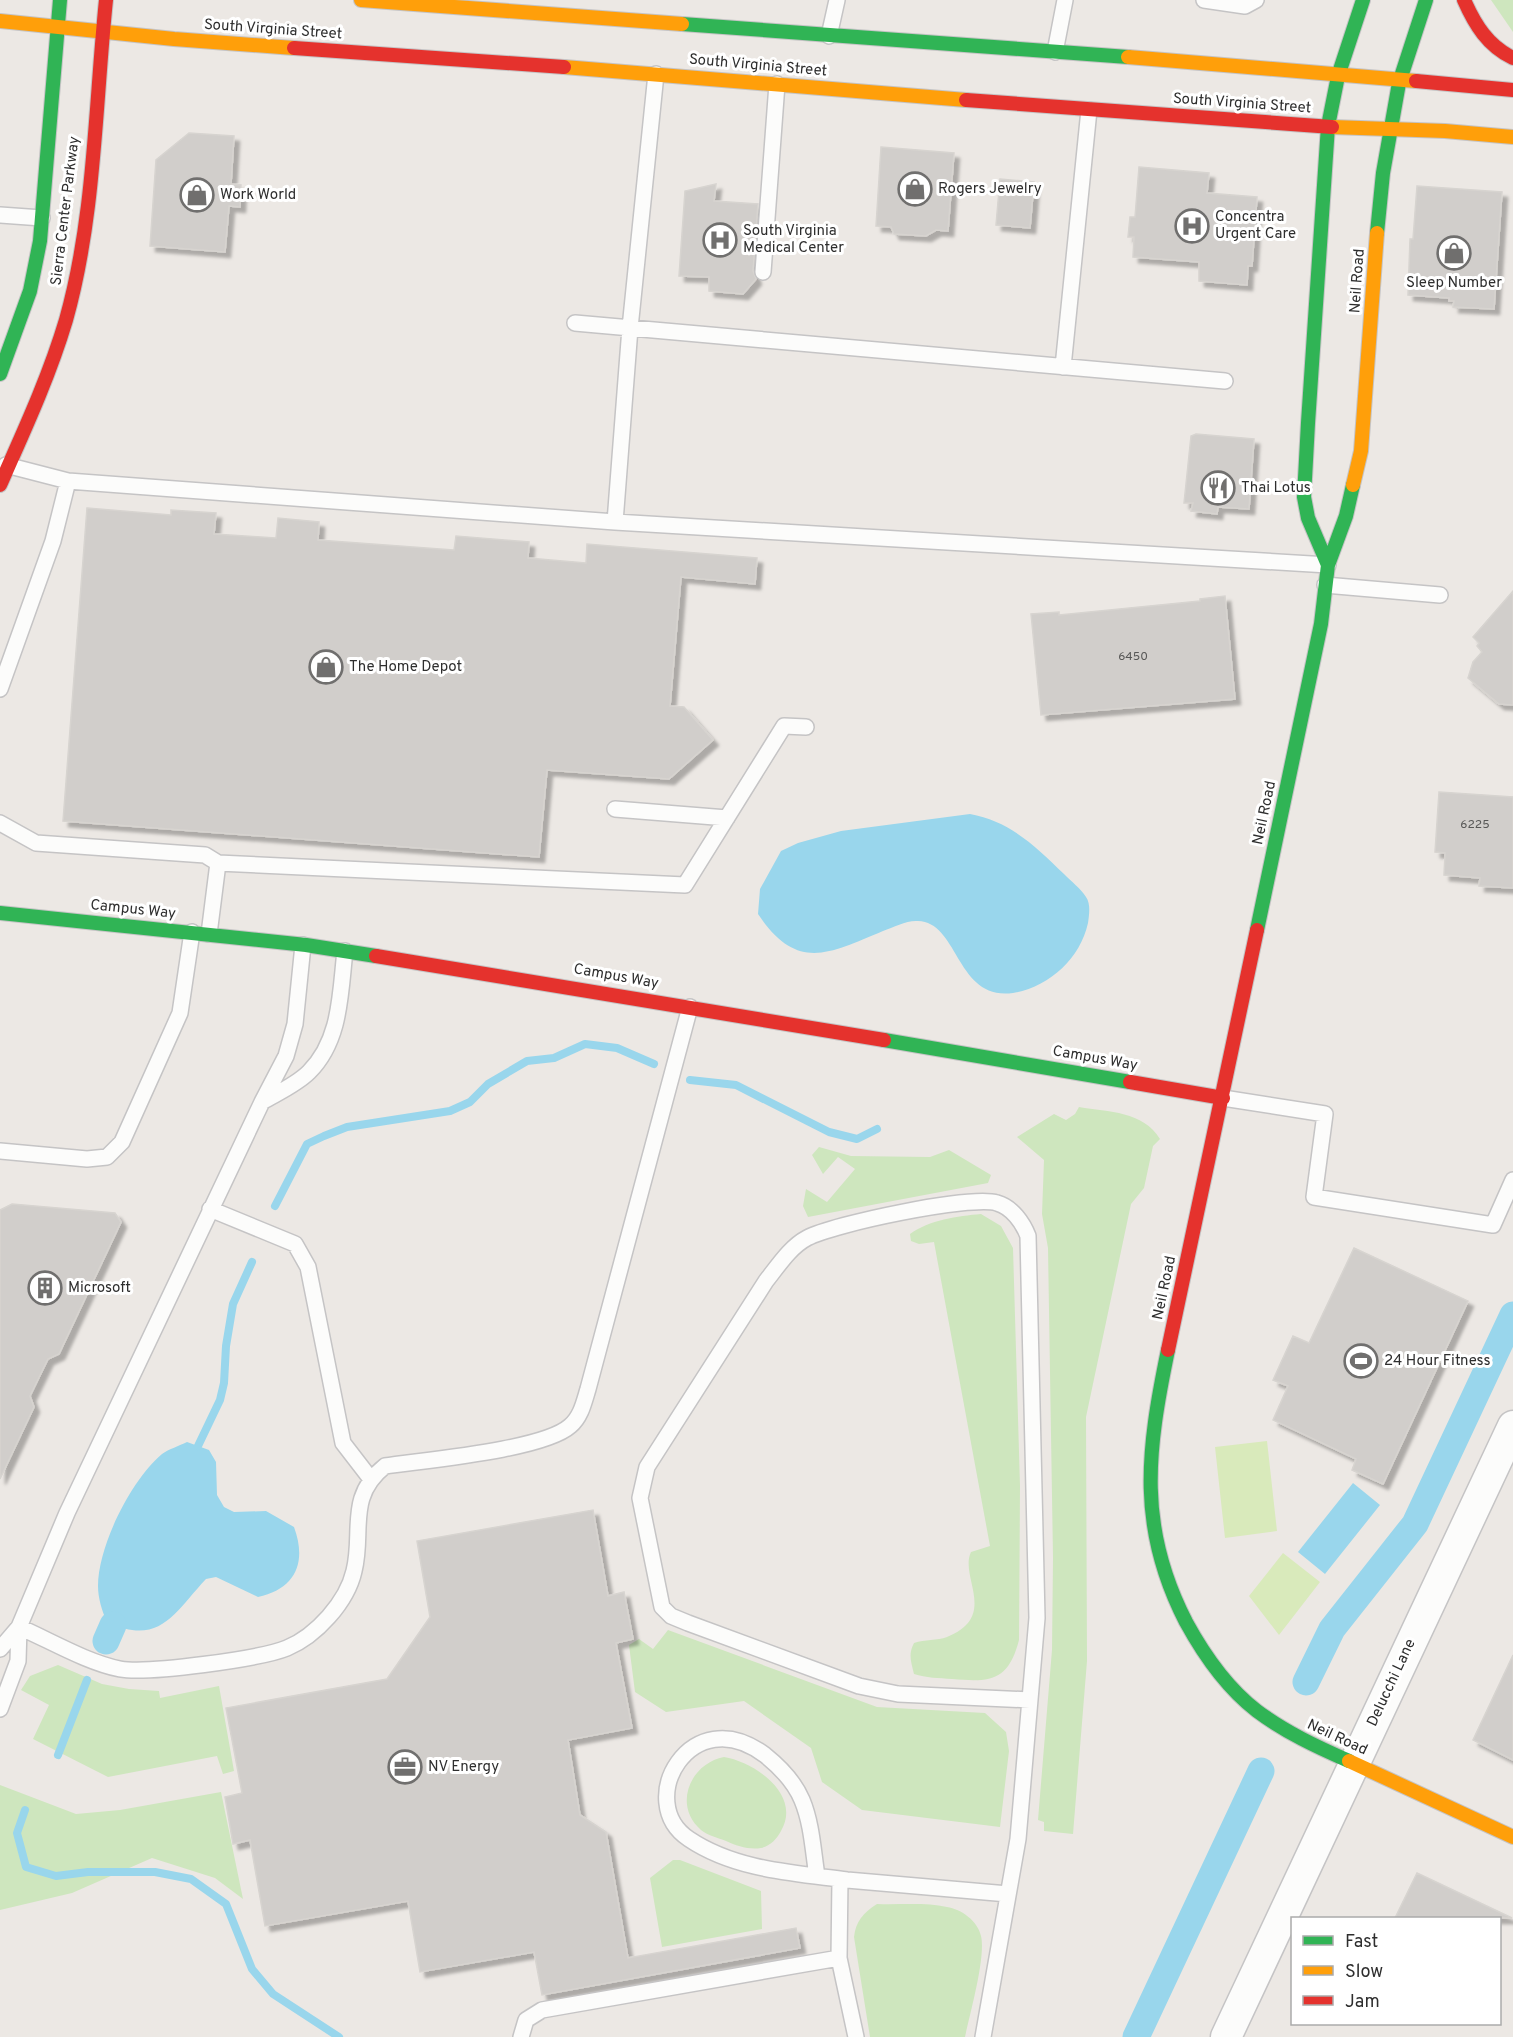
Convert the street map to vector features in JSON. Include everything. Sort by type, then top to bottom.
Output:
[{"type":"street","name":"Sierra Center Parkway","points":[[0,374],[30,291],[42,218],[56,25],[60,0]]},
{"type":"street","name":"Sierra Center Parkway","points":[[0,485],[4,464],[52,361],[72,294],[84,229],[106,0]]},
{"type":"street","points":[[361,0],[1054,52],[1513,90]]},
{"type":"street","points":[[1328,565],[1308,518],[1304,496],[1329,126],[1338,76],[1363,0]]},
{"type":"street","name":"Neil Road","points":[[1426,0],[1400,81],[1390,131],[1381,197],[1361,451],[1346,516],[1328,565],[1314,658],[1157,1404],[1149,1490],[1151,1527],[1159,1564],[1173,1600],[1218,1676],[1241,1699],[1289,1733],[1513,1837]]},
{"type":"street","points":[[1464,0],[1472,21],[1486,40],[1513,58]]},
{"type":"street","name":"South Virginia Street","points":[[0,21],[56,25],[102,32],[1089,110],[1390,131],[1445,131],[1513,137]]},
{"type":"street","name":"Campus Way","points":[[0,913],[192,932],[345,951],[1223,1098]]},
{"type":"street","name":"Delucchi Lane","points":[[1226,2037],[1513,1426]]},
{"type":"lane","points":[[829,36],[837,0]]},
{"type":"lane","points":[[1054,52],[1065,0]]},
{"type":"lane","points":[[1204,0],[1245,6],[1256,0]]},
{"type":"lane","points":[[615,522],[630,328],[656,74]]},
{"type":"lane","points":[[763,272],[777,84]]},
{"type":"lane","points":[[1063,367],[1089,110]]},
{"type":"lane","points":[[0,215],[42,218]]},
{"type":"lane","points":[[575,323],[1225,381]]},
{"type":"lane","points":[[4,464],[68,481],[615,522],[1328,565]]},
{"type":"lane","points":[[0,689],[53,541],[68,481]]},
{"type":"lane","points":[[1325,585],[1440,596]]},
{"type":"lane","points":[[0,823],[36,843],[205,855],[218,863],[685,885],[784,726],[806,727]]},
{"type":"lane","points":[[615,809],[727,818]]},
{"type":"lane","points":[[209,934],[218,863]]},
{"type":"lane","points":[[0,1151],[87,1159],[107,1157],[122,1142],[180,1012],[192,932]]},
{"type":"lane","points":[[0,1649],[19,1627],[67,1513],[210,1209],[286,1056],[296,1024],[303,945]]},
{"type":"lane","points":[[262,1102],[308,1074],[325,1054],[338,1011],[345,951]]},
{"type":"lane","points":[[19,1627],[120,1669],[153,1670],[237,1659],[287,1648],[318,1627],[341,1600],[354,1571],[357,1525],[370,1478],[385,1467],[543,1442],[570,1427],[579,1416],[690,1007]]},
{"type":"lane","points":[[1223,1098],[1325,1114],[1314,1197],[1493,1225],[1513,1180]]},
{"type":"lane","points":[[983,2037],[1018,1839],[1030,1700],[1037,1618],[1028,1236],[1025,1228],[1007,1208],[997,1203],[968,1202],[848,1224],[804,1239],[766,1281],[647,1467],[640,1497],[662,1607],[671,1616],[688,1623],[859,1686],[897,1694],[1030,1700]]},
{"type":"lane","points":[[210,1209],[295,1244],[308,1267],[343,1443],[370,1478]]},
{"type":"lane","points":[[0,1709],[18,1661],[19,1627]]},
{"type":"lane","points":[[817,1876],[810,1828],[802,1799],[778,1765],[755,1747],[722,1736],[705,1740],[690,1749],[675,1767],[668,1790],[668,1814],[675,1828],[688,1839],[709,1851],[747,1864],[817,1876],[1008,1894]]},
{"type":"lane","points":[[840,1879],[839,1958],[856,2037]]},
{"type":"lane","points":[[521,2037],[526,2020],[542,2010],[839,1958]]},
{"type":"green space","points":[[1491,0],[1513,0],[1513,32]]},
{"type":"green space","points":[[1079,1107],[1124,1114],[1135,1118],[1153,1130],[1160,1139],[1153,1146],[1144,1188],[1131,1204],[1086,1417],[1087,1661],[1073,1834],[1044,1831],[1044,1822],[1038,1820],[1052,1650],[1053,1558],[1048,1248],[1042,1214],[1044,1160],[1017,1137],[1054,1114],[1066,1120],[1075,1114]]},
{"type":"green space","points":[[819,1147],[851,1156],[930,1157],[949,1150],[991,1175],[988,1183],[808,1217],[803,1206],[806,1189],[827,1202],[855,1169],[838,1157],[823,1174],[812,1155]]},
{"type":"green space","points":[[981,1214],[1001,1226],[1013,1248],[1020,1486],[1019,1640],[1009,1664],[1003,1672],[996,1676],[977,1680],[933,1678],[914,1674],[911,1651],[914,1643],[947,1637],[962,1628],[971,1618],[974,1596],[969,1573],[971,1552],[990,1546],[934,1242],[919,1244],[911,1241],[910,1234],[935,1222]]},
{"type":"green space","points":[[1267,1441],[1277,1531],[1225,1538],[1215,1447]]},
{"type":"green space","points":[[1283,1553],[1320,1582],[1279,1635],[1249,1596]]},
{"type":"green space","points":[[668,1630],[877,1707],[985,1713],[1006,1732],[1009,1751],[1000,1827],[862,1810],[822,1782],[811,1748],[744,1701],[666,1712],[635,1692],[629,1645],[639,1639],[653,1649]]},
{"type":"green space","points":[[58,1665],[102,1684],[159,1691],[160,1698],[219,1686],[234,1771],[223,1774],[217,1756],[108,1777],[33,1739],[49,1705],[21,1690],[30,1676]]},
{"type":"green space","points":[[724,1757],[736,1760],[761,1773],[780,1793],[785,1805],[786,1818],[779,1834],[767,1846],[752,1848],[734,1844],[703,1832],[692,1820],[688,1809],[689,1786],[702,1767]]},
{"type":"green space","points":[[0,1785],[76,1814],[120,1810],[221,1792],[243,1899],[215,1878],[152,1858],[72,1893],[0,1910]]},
{"type":"green space","points":[[673,1860],[680,1860],[761,1891],[762,1929],[662,1947],[650,1878]]},
{"type":"green space","points":[[877,1904],[939,1905],[963,1913],[976,1925],[981,1936],[981,1957],[965,2037],[870,2037],[854,1937],[856,1926],[861,1918]]},
{"type":"water","points":[[970,814],[998,823],[1021,836],[1076,885],[1088,900],[1088,923],[1078,948],[1061,969],[1039,985],[1013,993],[994,992],[980,985],[969,974],[942,934],[932,925],[918,921],[900,924],[830,951],[814,953],[800,951],[786,944],[772,932],[758,914],[760,889],[781,851],[798,843],[841,831]]},
{"type":"water","points":[[187,1442],[209,1450],[216,1462],[217,1495],[224,1507],[234,1512],[266,1511],[294,1527],[299,1552],[295,1572],[290,1581],[281,1588],[258,1597],[216,1577],[206,1579],[164,1623],[140,1631],[125,1629],[107,1622],[102,1609],[98,1586],[104,1552],[118,1515],[150,1465],[165,1452]]},
{"type":"water","points":[[1353,1483],[1380,1505],[1325,1574],[1298,1552]]},
{"type":"building","name":"Work World","points":[[189,133],[234,136],[231,184],[241,185],[240,207],[229,206],[225,252],[150,246],[156,160]]},
{"type":"building","name":"Rogers Jewelry","points":[[881,147],[954,153],[948,231],[936,230],[926,236],[894,234],[891,227],[876,226]]},
{"type":"building","name":"Concentra Urgent Care","points":[[1139,167],[1209,173],[1207,193],[1257,197],[1252,266],[1248,266],[1247,285],[1199,281],[1199,262],[1133,257],[1134,237],[1128,237],[1130,217],[1135,217]]},
{"type":"building","points":[[1000,179],[1034,182],[1030,228],[996,225]]},
{"type":"building","name":"South Virginia Medical Center","points":[[716,184],[714,201],[758,204],[753,271],[756,279],[743,294],[709,291],[709,277],[679,276],[685,191]]},
{"type":"building","name":"Sleep Number","points":[[1417,186],[1502,192],[1494,309],[1453,307],[1454,301],[1449,301],[1449,298],[1408,295],[1410,239],[1413,239]]},
{"type":"building","name":"Thai Lotus","points":[[1196,434],[1254,439],[1249,509],[1218,507],[1217,514],[1191,511],[1193,503],[1184,503],[1191,436]]},
{"type":"building","name":"The Home Depot","points":[[87,508],[171,515],[171,510],[216,513],[214,534],[276,538],[278,518],[319,522],[318,540],[454,550],[456,536],[529,542],[528,558],[586,563],[587,544],[757,558],[755,584],[681,577],[670,706],[684,707],[713,740],[669,779],[547,770],[539,857],[63,821]]},
{"type":"building","points":[[1513,591],[1513,705],[1499,704],[1468,678],[1473,662],[1482,652],[1477,646],[1479,643],[1473,637]]},
{"type":"building","points":[[1225,596],[1235,699],[1041,715],[1031,614],[1059,612],[1059,615],[1200,601],[1200,599]]},
{"type":"building","points":[[1439,792],[1513,797],[1513,888],[1479,886],[1480,878],[1444,875],[1445,853],[1435,852]]},
{"type":"building","name":"Microsoft","points":[[12,1204],[115,1213],[121,1222],[59,1354],[48,1359],[30,1396],[34,1407],[0,1479],[0,1210]]},
{"type":"building","name":"24 Hour Fitness","points":[[1354,1248],[1468,1301],[1383,1484],[1352,1470],[1356,1459],[1273,1420],[1288,1386],[1273,1380],[1293,1336],[1309,1343]]},
{"type":"building","name":"NV Energy","points":[[593,1510],[608,1596],[624,1592],[633,1639],[616,1643],[632,1728],[568,1740],[580,1815],[606,1832],[628,1958],[796,1928],[800,1948],[542,1995],[534,1952],[420,1972],[408,1901],[265,1926],[250,1840],[233,1844],[225,1797],[242,1793],[226,1708],[387,1679],[430,1617],[417,1541]]},
{"type":"building","points":[[1513,1655],[1513,1760],[1473,1740]]},
{"type":"building","points":[[1417,1873],[1512,1918],[1501,1917],[1395,1917]]},
{"type":"waterway","points":[[275,1206],[307,1144],[347,1127],[450,1111],[470,1102],[488,1084],[527,1061],[554,1058],[585,1044],[617,1048],[654,1064]]},
{"type":"waterway","points":[[690,1080],[736,1085],[829,1132],[857,1139],[877,1129]]},
{"type":"waterway","points":[[198,1446],[220,1400],[233,1304],[252,1262]]},
{"type":"waterway","points":[[1306,1682],[1332,1629],[1415,1524],[1513,1315]]},
{"type":"waterway","points":[[106,1641],[113,1625]]},
{"type":"waterway","points":[[58,1755],[87,1680]]},
{"type":"waterway","points":[[1136,2037],[1261,1771]]},
{"type":"waterway","points":[[25,1810],[17,1833],[26,1867],[56,1876],[88,1872],[155,1872],[191,1879],[226,1904],[252,1969],[273,1994],[339,2037]]},
{"type":"traffic: fast","points":[[0,374],[30,291],[40,241],[60,0]]},
{"type":"traffic: fast","points":[[1328,565],[1308,518],[1304,497],[1308,423],[1328,126],[1338,76],[1363,0]]},
{"type":"traffic: fast","points":[[1377,233],[1383,173],[1399,83],[1426,0]]},
{"type":"traffic: fast","points":[[682,24],[1128,57]]},
{"type":"traffic: fast","points":[[1257,930],[1321,624],[1328,565],[1346,516],[1353,485]]},
{"type":"traffic: fast","points":[[0,913],[306,945],[376,956]]},
{"type":"traffic: fast","points":[[884,1040],[1130,1082]]},
{"type":"traffic: fast","points":[[1168,1350],[1155,1422],[1151,1488],[1153,1521],[1170,1587],[1200,1647],[1246,1702],[1279,1726],[1349,1761]]},
{"type":"traffic: slow","points":[[361,0],[682,24]]},
{"type":"traffic: slow","points":[[0,21],[174,39],[294,48]]},
{"type":"traffic: slow","points":[[1128,57],[1416,81]]},
{"type":"traffic: slow","points":[[564,67],[966,100]]},
{"type":"traffic: slow","points":[[1332,127],[1445,131],[1513,137]]},
{"type":"traffic: slow","points":[[1353,485],[1361,451],[1377,233]]},
{"type":"traffic: slow","points":[[1349,1761],[1513,1837]]},
{"type":"traffic: jam","points":[[0,485],[52,362],[76,281],[93,161],[106,0]]},
{"type":"traffic: jam","points":[[1464,0],[1483,34],[1496,47],[1513,58]]},
{"type":"traffic: jam","points":[[294,48],[564,67]]},
{"type":"traffic: jam","points":[[1416,81],[1513,90]]},
{"type":"traffic: jam","points":[[966,100],[1332,127]]},
{"type":"traffic: jam","points":[[1168,1350],[1257,930]]},
{"type":"traffic: jam","points":[[376,956],[884,1040]]},
{"type":"traffic: jam","points":[[1130,1082],[1223,1098]]},
{"type":"place","name":"Rogers Jewelry","points":[[915,189]]},
{"type":"place","name":"Work World","points":[[197,195]]},
{"type":"place","name":"Concentra Urgent Care","points":[[1192,226]]},
{"type":"place","name":"South Virginia Medical Center","points":[[720,240]]},
{"type":"place","name":"Sleep Number","points":[[1454,253]]},
{"type":"place","name":"Thai Lotus","points":[[1218,488]]},
{"type":"place","name":"The Home Depot","points":[[326,667]]},
{"type":"place","name":"Microsoft","points":[[45,1288]]},
{"type":"place","name":"24 Hour Fitness","points":[[1361,1361]]},
{"type":"place","name":"NV Energy","points":[[405,1767]]}]
